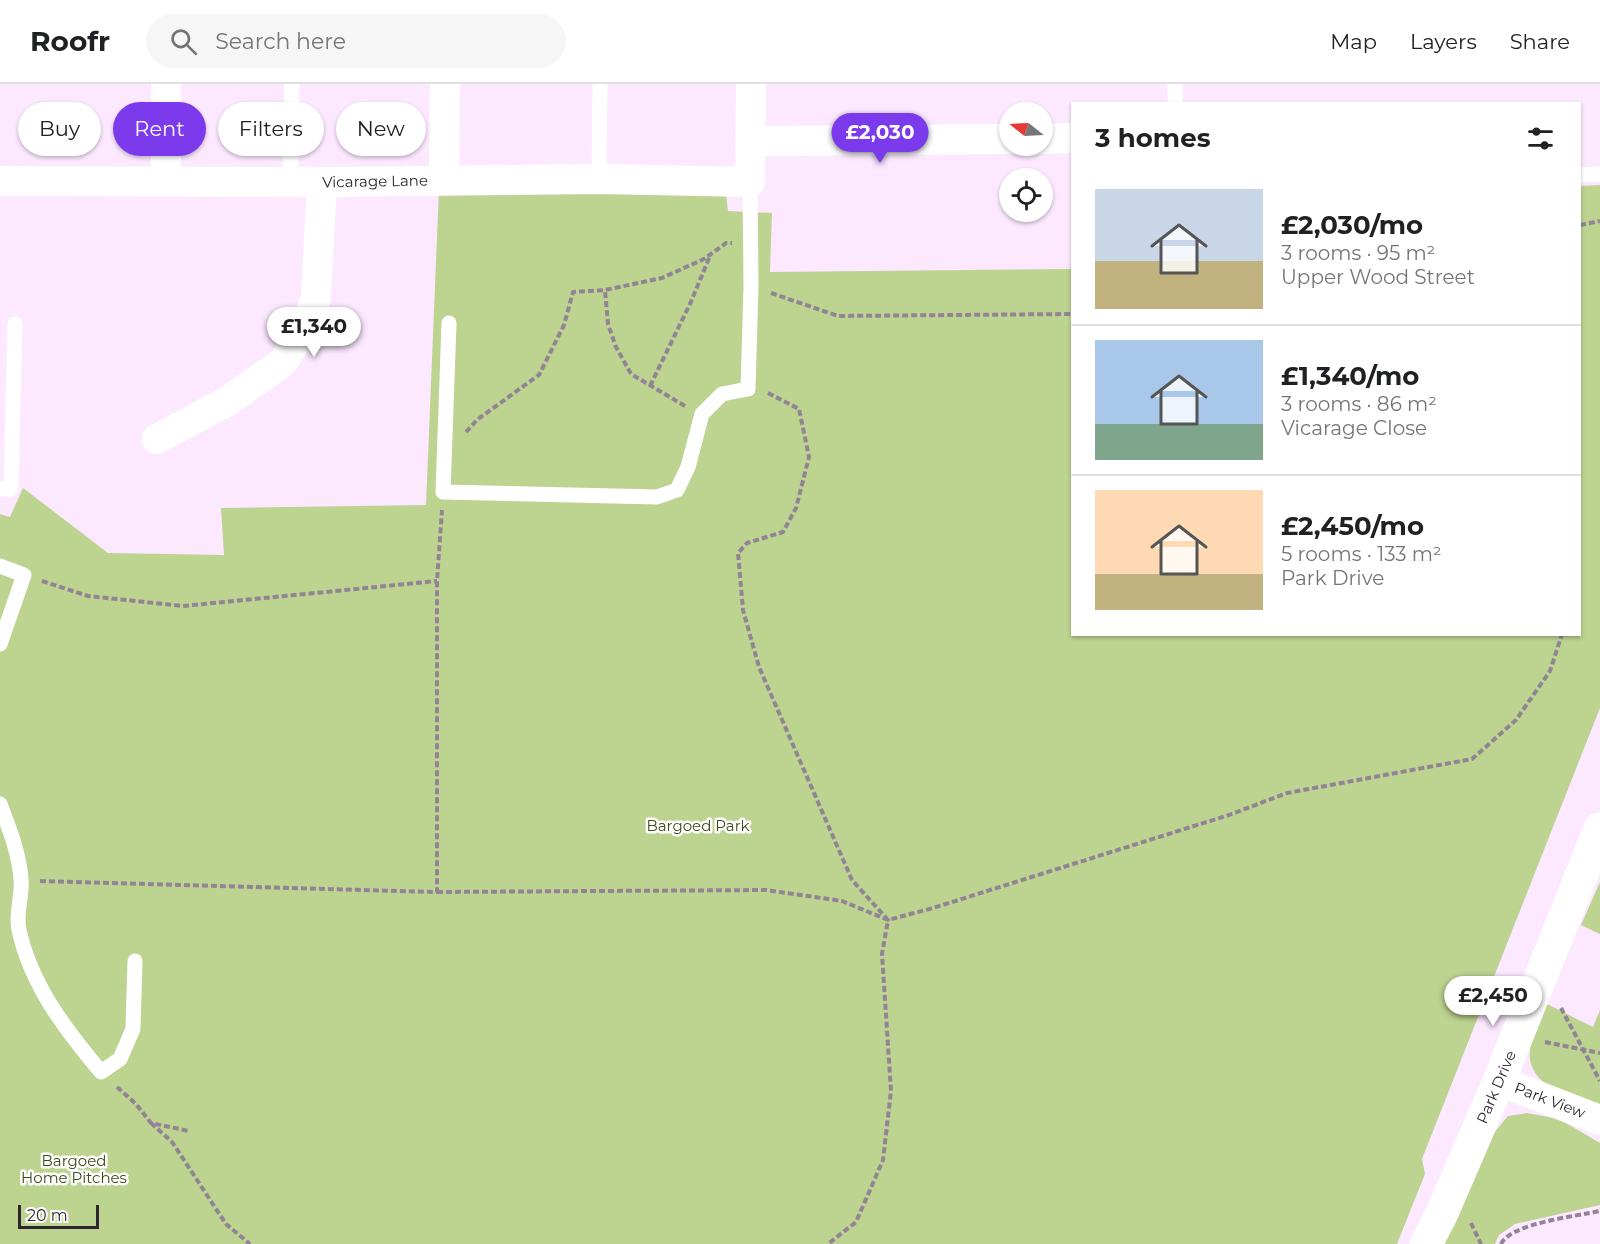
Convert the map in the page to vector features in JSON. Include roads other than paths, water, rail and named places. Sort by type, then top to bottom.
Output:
[{"type":"street","points":[[166,84],[166,181]]},
{"type":"street","points":[[444,180],[445,84]]},
{"type":"street","points":[[750,182],[751,84]]},
{"type":"street","points":[[1053,139],[1071,138]]},
{"type":"street","points":[[750,141],[999,139]]},
{"type":"street","name":"Vicarage Lane","points":[[0,181],[322,182],[599,179],[750,182]]},
{"type":"street","points":[[157,439],[228,400],[283,362],[304,329],[316,298],[322,182]]},
{"type":"street","name":"Park Drive","points":[[1426,1244],[1442,1213],[1499,1081],[1597,845]]},
{"type":"street","name":"Park View","points":[[1499,1081],[1600,1120]]},
{"type":"lane","points":[[290,181],[291,84]]},
{"type":"lane","points":[[599,179],[600,84]]},
{"type":"lane","points":[[1175,102],[1176,84]]},
{"type":"lane","points":[[1581,175],[1600,174]]},
{"type":"lane","points":[[449,323],[443,492],[657,497],[677,490],[688,467],[702,414],[722,394],[748,389],[751,286],[750,182]]},
{"type":"lane","points":[[0,489],[11,489],[15,324]]},
{"type":"lane","points":[[0,566],[24,575],[0,644]]},
{"type":"lane","points":[[0,804],[16,848],[22,880],[18,927],[34,978],[69,1034],[101,1072],[120,1059],[133,1029],[135,961]]},
{"type":"park label","name":"Bargoed Park","points":[[698,825]]},
{"type":"park label","name":"Bargoed Home Pitches","points":[[74,1168]]}]
